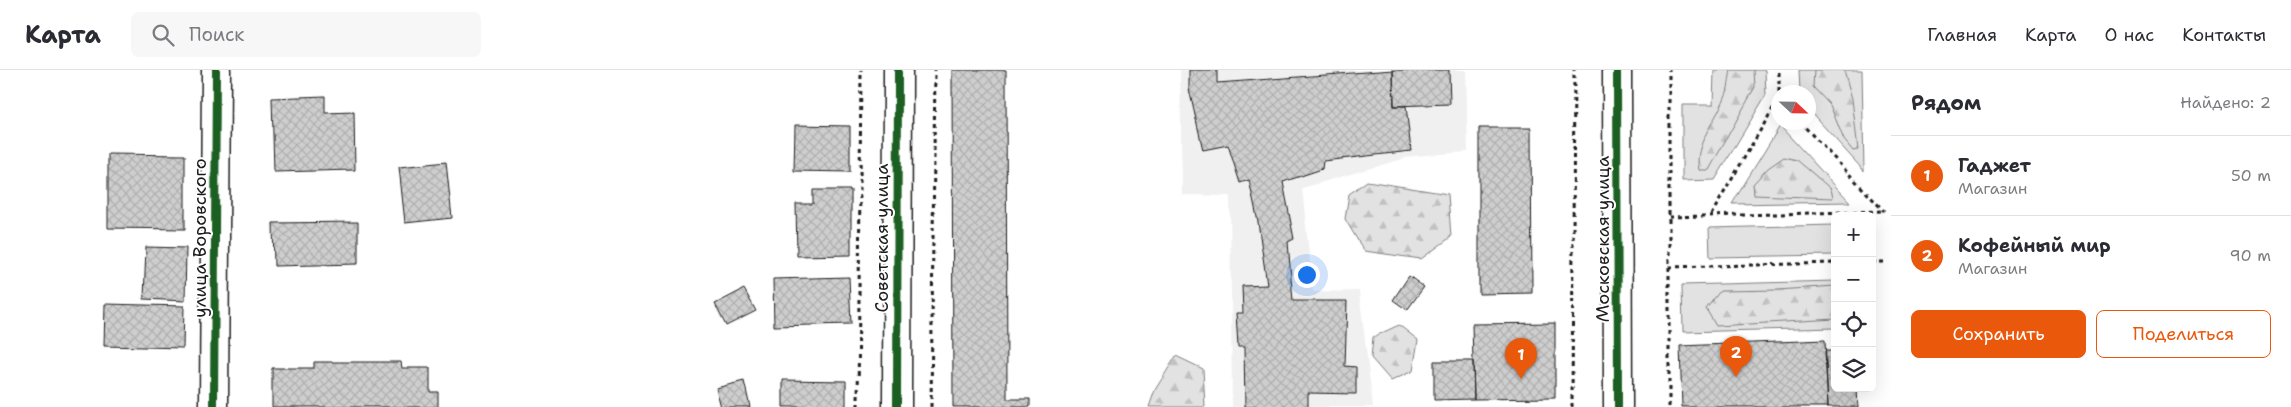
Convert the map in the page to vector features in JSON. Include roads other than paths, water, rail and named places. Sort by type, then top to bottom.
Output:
[{"type":"street","name":"улица Воровского","points":[[214,407],[216,70]]},
{"type":"street","name":"Советская улица","points":[[897,407],[898,70]]},
{"type":"street","name":"Московская улица","points":[[1617,70],[1618,407]]},
{"type":"place","name":"Кофейный мир","points":[[1736,377]]},
{"type":"place","name":"Гаджет","points":[[1521,379]]}]
